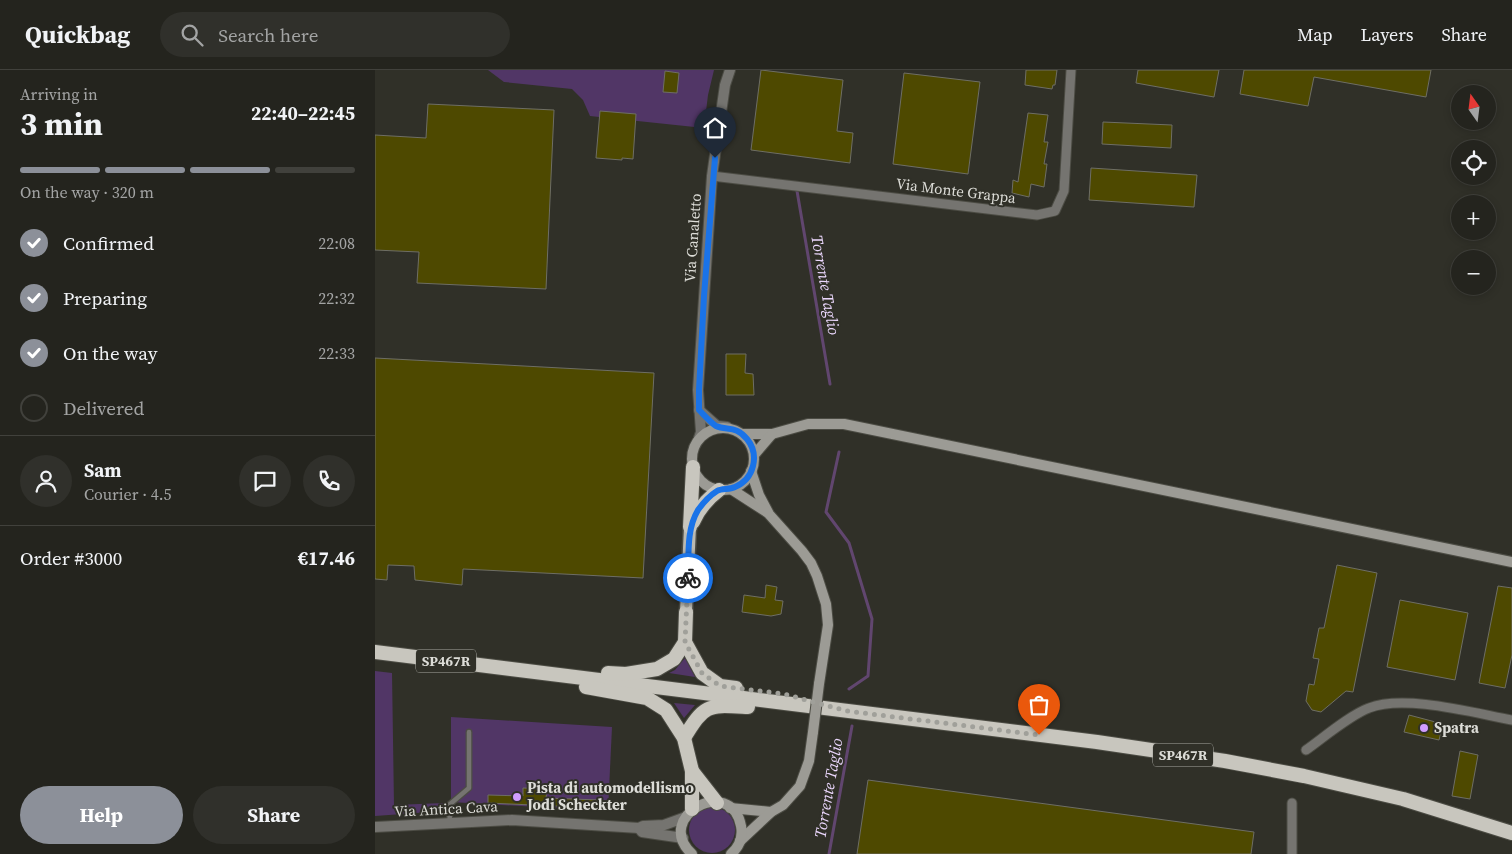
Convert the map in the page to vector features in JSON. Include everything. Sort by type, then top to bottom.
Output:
[{"type":"highway","points":[[690,527],[693,467]]},
{"type":"highway","points":[[690,527],[697,511],[705,500],[725,489]]},
{"type":"highway","points":[[686,612],[685,642],[702,673],[720,686],[784,694],[847,711]]},
{"type":"highway","points":[[517,669],[626,674],[657,669],[674,659],[685,642]]},
{"type":"highway","name":"SP467R","points":[[375,652],[1097,742],[1225,761],[1304,776],[1403,800],[1512,833]]},
{"type":"highway","points":[[517,669],[581,686],[647,698],[666,710],[684,738],[692,771],[689,813]]},
{"type":"highway","points":[[684,738],[697,717],[713,705],[847,711]]},
{"type":"highway","points":[[692,771],[724,806]]},
{"type":"main road","points":[[742,434],[772,434],[808,424],[845,424],[1512,562]]},
{"type":"main road","points":[[725,489],[745,481],[751,472],[754,455],[751,444],[742,434],[727,427],[709,430],[699,438],[693,449],[693,467],[702,482],[725,489],[768,513]]},
{"type":"main road","points":[[754,455],[772,434]]},
{"type":"main road","points":[[731,854],[740,841],[771,812],[783,805],[800,786],[809,761],[828,625],[827,604],[811,563],[768,513],[751,472]]},
{"type":"main road","points":[[686,612],[690,527]]},
{"type":"main road","points":[[687,848],[682,827],[689,813],[707,802],[771,812]]},
{"type":"main road","points":[[724,806],[738,818],[740,823],[740,841]]},
{"type":"street","name":"Via Canaletto","points":[[699,438],[701,432],[699,371],[712,176],[725,85],[730,70]]},
{"type":"street","name":"Via Monte Grappa","points":[[712,176],[1037,214],[1055,211],[1064,191],[1071,70]]},
{"type":"street","points":[[699,410],[717,426],[727,427]]},
{"type":"street","points":[[1306,750],[1362,712],[1384,704],[1412,703],[1512,720]]},
{"type":"street","points":[[1292,803],[1292,854]]},
{"type":"street","name":"Via Antica Cava","points":[[375,827],[513,820],[639,828],[664,824],[689,813]]},
{"type":"street","name":"Via Antica Cava","points":[[639,828],[642,832],[687,848]]},
{"type":"lane","points":[[450,823],[449,805],[469,788],[469,732]]},
{"type":"shaded area","points":[[488,70],[714,70],[708,95],[704,128],[590,116],[583,100],[572,89],[504,82]]},
{"type":"shaded area","points":[[685,658],[695,677],[669,673],[675,670]]},
{"type":"shaded area","points":[[375,671],[392,673],[394,805],[444,803],[444,811],[375,816]]},
{"type":"shaded area","points":[[674,703],[695,705],[684,718]]},
{"type":"shaded area","points":[[451,717],[612,727],[608,811],[451,802]]},
{"type":"shaded area","points":[[712,807],[725,811],[731,817],[735,830],[731,843],[725,849],[712,853],[699,849],[693,843],[689,830],[693,817],[699,811]]},
{"type":"building","points":[[761,70],[843,80],[837,131],[853,133],[850,163],[751,150]]},
{"type":"building","points":[[1026,70],[1057,70],[1055,85],[1053,85],[1052,89],[1025,85]]},
{"type":"building","points":[[1138,70],[1219,70],[1214,97],[1136,83]]},
{"type":"building","points":[[1244,70],[1431,70],[1426,97],[1314,77],[1308,106],[1240,94]]},
{"type":"building","points":[[665,71],[679,73],[677,93],[663,92]]},
{"type":"building","points":[[904,73],[980,82],[968,174],[893,164]]},
{"type":"building","points":[[428,104],[554,110],[546,289],[417,283],[419,252],[375,250],[375,135],[426,138]]},
{"type":"building","points":[[600,111],[636,114],[633,159],[596,158]]},
{"type":"building","points":[[1028,113],[1048,115],[1044,142],[1048,142],[1044,164],[1047,164],[1044,187],[1031,184],[1029,197],[1012,193],[1013,180],[1018,182]]},
{"type":"building","points":[[1103,122],[1172,125],[1171,148],[1102,144]]},
{"type":"building","points":[[1091,168],[1197,175],[1194,207],[1089,200]]},
{"type":"building","points":[[726,354],[746,354],[745,373],[753,374],[754,395],[726,395]]},
{"type":"building","points":[[375,358],[654,373],[643,578],[463,569],[462,585],[415,580],[414,566],[388,565],[387,580],[375,579]]},
{"type":"building","points":[[1337,565],[1377,573],[1353,692],[1346,691],[1321,712],[1312,710],[1306,701],[1309,684],[1314,685],[1319,659],[1313,658],[1319,628],[1324,628]]},
{"type":"building","points":[[766,585],[777,587],[775,600],[783,601],[781,614],[771,616],[742,612],[744,595],[765,598]]},
{"type":"building","points":[[1498,586],[1512,588],[1512,655],[1505,688],[1479,683]]},
{"type":"building","points":[[1400,600],[1468,613],[1455,680],[1387,667]]},
{"type":"building","name":"Spatra","points":[[1409,715],[1443,724],[1439,740],[1404,732]]},
{"type":"building","points":[[1460,751],[1478,755],[1470,799],[1452,796]]},
{"type":"building","points":[[868,780],[1254,832],[1251,854],[857,854]]},
{"type":"building","name":"Pista di automodellismo Jodi Scheckter","points":[[523,788],[547,789],[546,798],[599,800],[599,808],[488,803],[488,795],[523,796]]},
{"type":"waterway","name":"Torrente Taglio","points":[[797,191],[830,384]]},
{"type":"waterway","name":"Torrente Taglio","points":[[839,452],[826,512],[849,543],[872,619],[868,676],[849,689]]},
{"type":"waterway","name":"Torrente Taglio","points":[[829,854],[852,726]]},
{"type":"way so far","points":[[688,578],[685,642],[702,673],[720,686],[784,694],[847,711],[1039,735]]},
{"type":"place","name":"Spatra","points":[[1424,728]]},
{"type":"place","name":"Pista di automodellismo Jodi Scheckter","points":[[517,797]]},
{"type":"route","points":[[688,578],[690,527],[697,511],[705,500],[719,490],[731,489],[745,481],[751,472],[754,461],[753,449],[747,438],[738,431],[717,426],[699,410],[704,296],[712,176],[715,158]]}]
